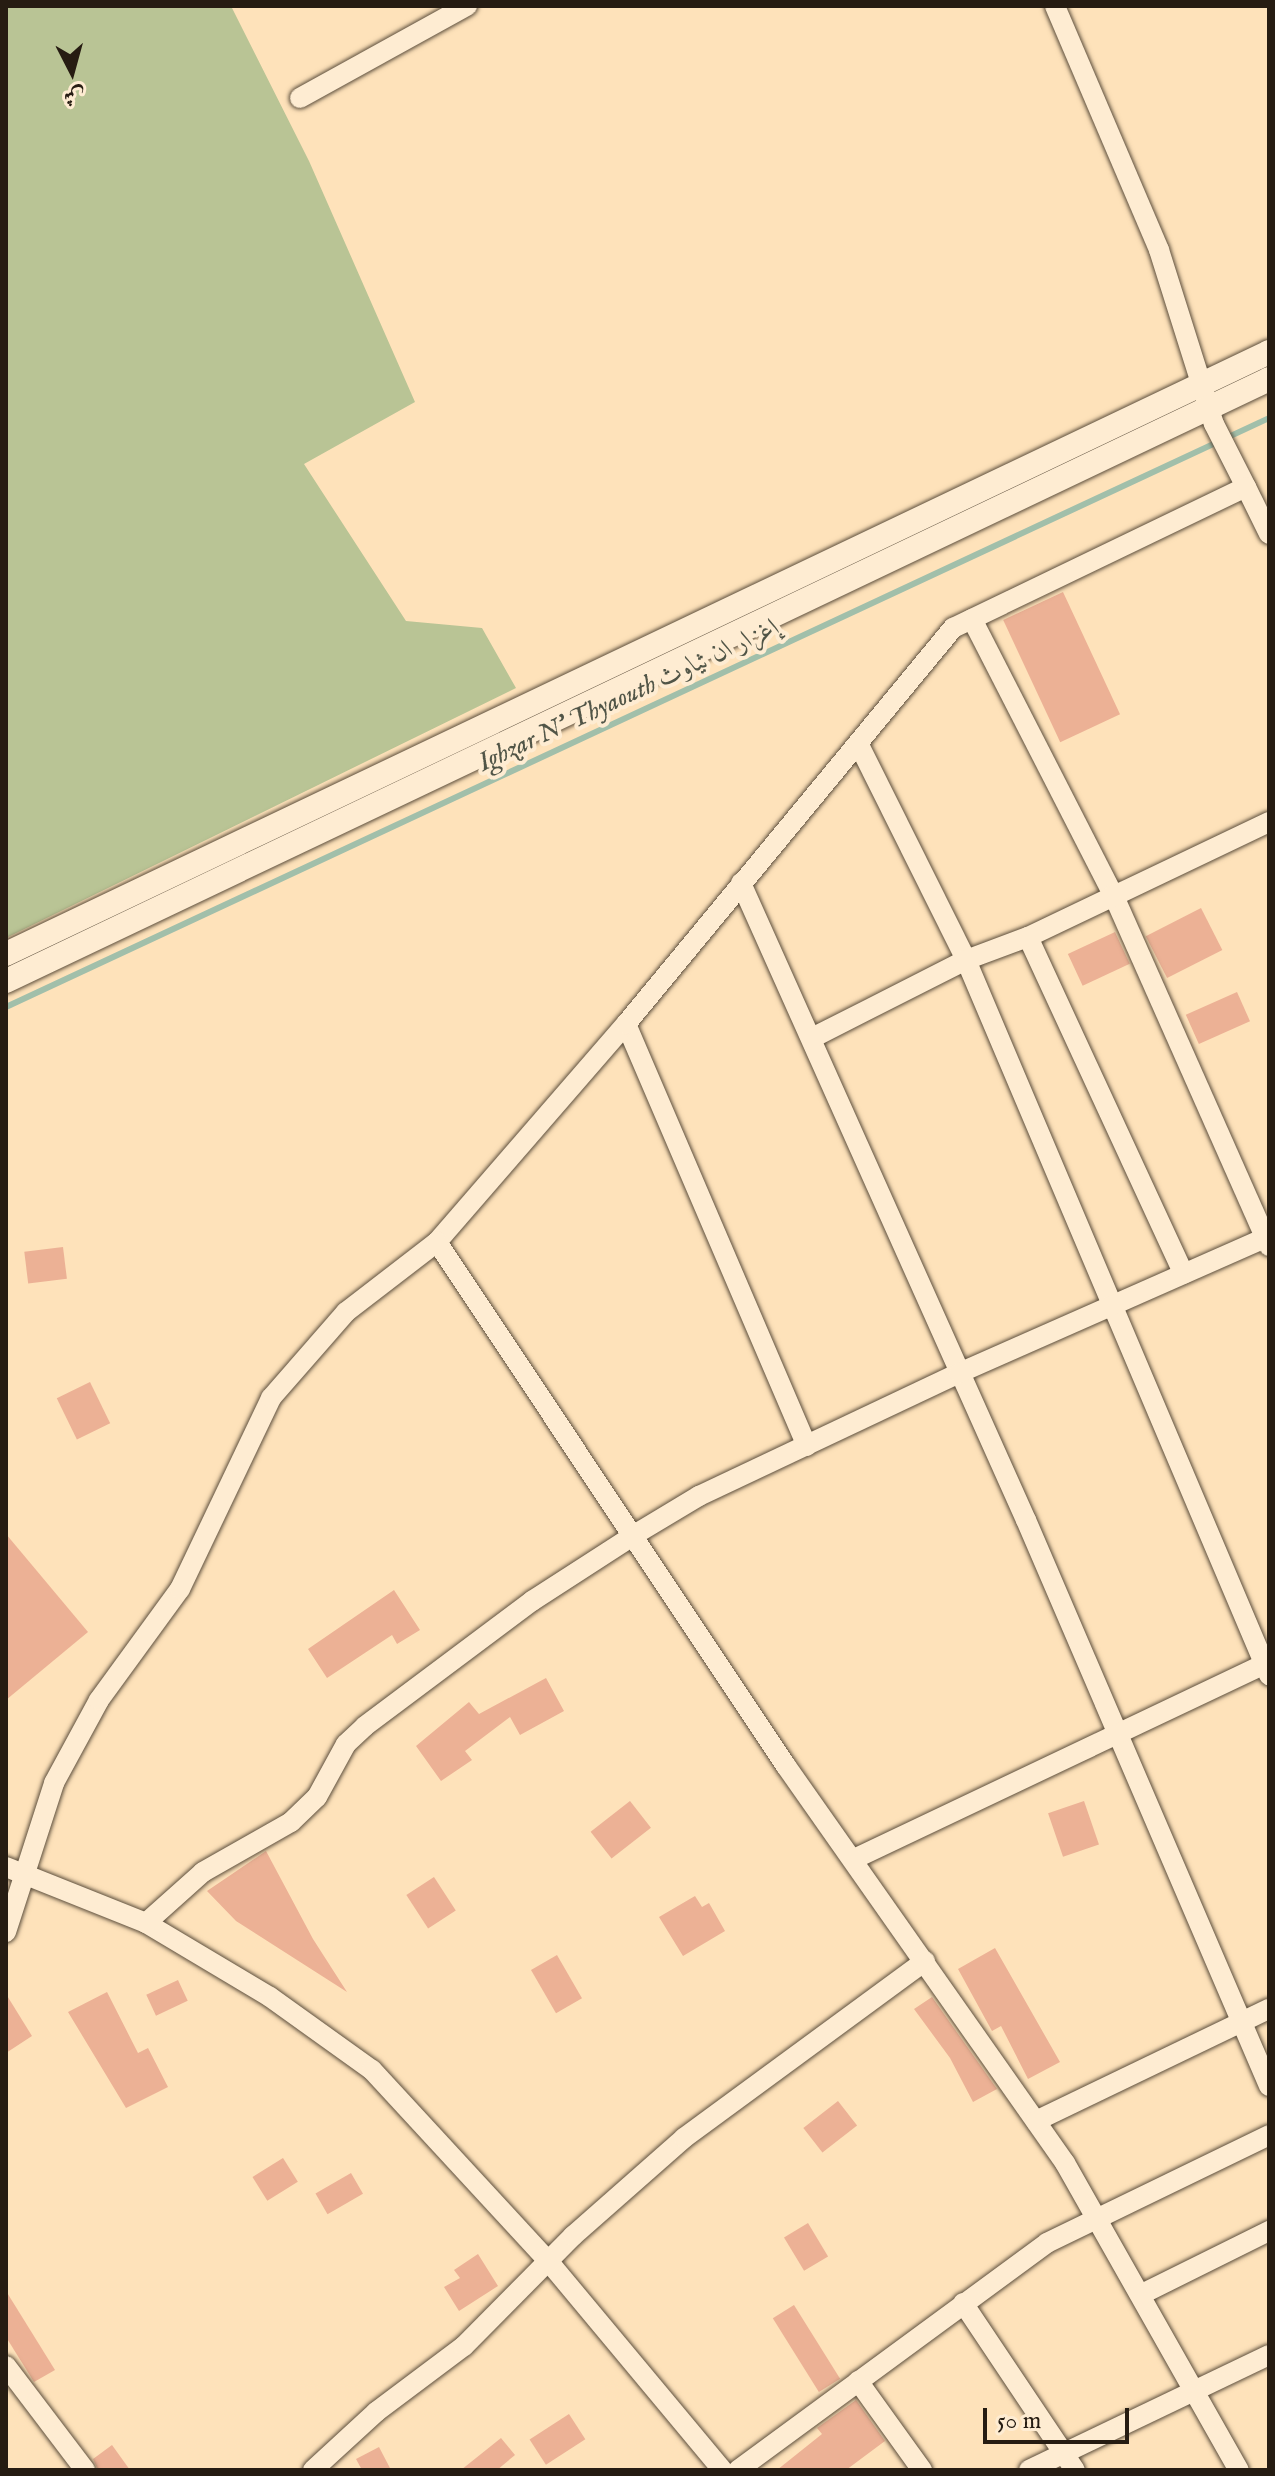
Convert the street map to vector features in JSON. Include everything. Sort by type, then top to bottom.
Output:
[{"type":"street","points":[[1055,6],[1159,250],[1226,450],[1269,534]]},
{"type":"street","points":[[300,98],[454,9]]},
{"type":"street","points":[[6,981],[736,637],[1209,404],[1269,352]]},
{"type":"street","points":[[6,954],[720,618],[1269,379]]},
{"type":"street","points":[[6,1932],[15,1869],[54,1783],[99,1700],[180,1589],[271,1398],[346,1312],[437,1242],[626,1024],[953,628],[1246,487]]},
{"type":"street","points":[[146,1923],[203,1872],[291,1822],[317,1797],[346,1744],[365,1726],[532,1601],[634,1535],[699,1496],[959,1373],[1268,1240],[1113,894],[972,619]]},
{"type":"street","points":[[854,1859],[1116,1733],[1267,1667],[1178,1452],[1110,1309],[966,960],[859,745]]},
{"type":"street","points":[[812,1038],[966,960],[1028,937],[1269,822]]},
{"type":"street","points":[[741,883],[812,1038],[1269,2086]]},
{"type":"street","points":[[1028,937],[1184,1274]]},
{"type":"street","points":[[626,1024],[807,1446]]},
{"type":"street","points":[[437,1242],[744,1704],[1098,2214],[1239,2470]]},
{"type":"street","points":[[15,1869],[146,1923],[270,1997],[372,2070],[549,2262],[722,2470]]},
{"type":"street","points":[[313,2470],[376,2412],[464,2346],[549,2262],[684,2138],[925,1961]]},
{"type":"street","points":[[1036,2121],[1269,2009]]},
{"type":"street","points":[[738,2470],[1047,2243],[1098,2214],[1269,2135]]},
{"type":"street","points":[[1142,2294],[1269,2231]]},
{"type":"street","points":[[963,2303],[1075,2470]]},
{"type":"street","points":[[1029,2470],[1269,2355]]},
{"type":"street","points":[[6,2366],[85,2470]]},
{"type":"street","points":[[858,2381],[922,2470]]},
{"type":"green space","points":[[6,6],[231,6],[309,161],[415,402],[304,464],[406,621],[482,628],[516,688],[6,938]]},
{"type":"building","points":[[1063,592],[1120,714],[1060,742],[1003,620]]},
{"type":"building","points":[[1201,908],[1222,950],[1167,978],[1146,936]]},
{"type":"building","points":[[1115,932],[1130,964],[1083,986],[1068,954]]},
{"type":"building","points":[[1237,992],[1250,1021],[1199,1044],[1186,1015]]},
{"type":"building","points":[[63,1247],[67,1279],[28,1284],[24,1252]]},
{"type":"building","points":[[90,1382],[110,1423],[77,1440],[57,1398]]},
{"type":"building","points":[[6,1534],[88,1632],[6,1700]]},
{"type":"building","points":[[394,1590],[420,1630],[397,1644],[392,1635],[327,1678],[308,1649]]},
{"type":"building","points":[[546,1678],[564,1711],[520,1735],[510,1717],[465,1751],[472,1760],[441,1781],[416,1746],[469,1702],[479,1714]]},
{"type":"building","points":[[630,1801],[651,1828],[612,1859],[591,1832]]},
{"type":"building","points":[[1084,1801],[1099,1844],[1063,1857],[1048,1813]]},
{"type":"building","points":[[266,1851],[313,1939],[347,1992],[236,1921],[207,1891]]},
{"type":"building","points":[[434,1877],[456,1911],[428,1929],[406,1895]]},
{"type":"building","points":[[695,1896],[702,1907],[709,1903],[725,1931],[683,1956],[659,1917]]},
{"type":"building","points":[[995,1948],[1060,2062],[1028,2079],[1001,2026],[992,2031],[958,1969]]},
{"type":"building","points":[[557,1955],[582,1998],[556,2013],[531,1970]]},
{"type":"building","points":[[178,1980],[188,2001],[156,2016],[146,1995]]},
{"type":"building","points":[[107,1992],[138,2053],[148,2048],[168,2087],[126,2108],[68,2012]]},
{"type":"building","points":[[6,1994],[32,2036],[6,2053]]},
{"type":"building","points":[[932,1997],[997,2089],[973,2102],[950,2058],[914,2009]]},
{"type":"building","points":[[838,2101],[857,2125],[822,2153],[803,2128]]},
{"type":"building","points":[[283,2158],[298,2182],[267,2201],[252,2177]]},
{"type":"building","points":[[351,2173],[363,2194],[327,2214],[315,2194]]},
{"type":"building","points":[[808,2223],[828,2256],[804,2271],[784,2237]]},
{"type":"building","points":[[478,2254],[498,2286],[459,2311],[444,2287],[460,2278],[454,2270]]},
{"type":"building","points":[[6,2291],[55,2370],[34,2382],[6,2337]]},
{"type":"building","points":[[794,2305],[840,2379],[819,2392],[773,2318]]},
{"type":"building","points":[[856,2400],[885,2441],[846,2470],[777,2470],[822,2434],[817,2428]]},
{"type":"building","points":[[569,2414],[585,2439],[546,2465],[530,2440]]},
{"type":"building","points":[[501,2438],[515,2455],[497,2470],[461,2470]]},
{"type":"building","points":[[112,2445],[130,2470],[98,2470],[93,2459]]},
{"type":"building","points":[[379,2447],[391,2470],[362,2470],[356,2459]]},
{"type":"waterway","name":"Ighzar N' Thyaouth إغزار ان ثياوث","points":[[6,1007],[1269,418]]}]
